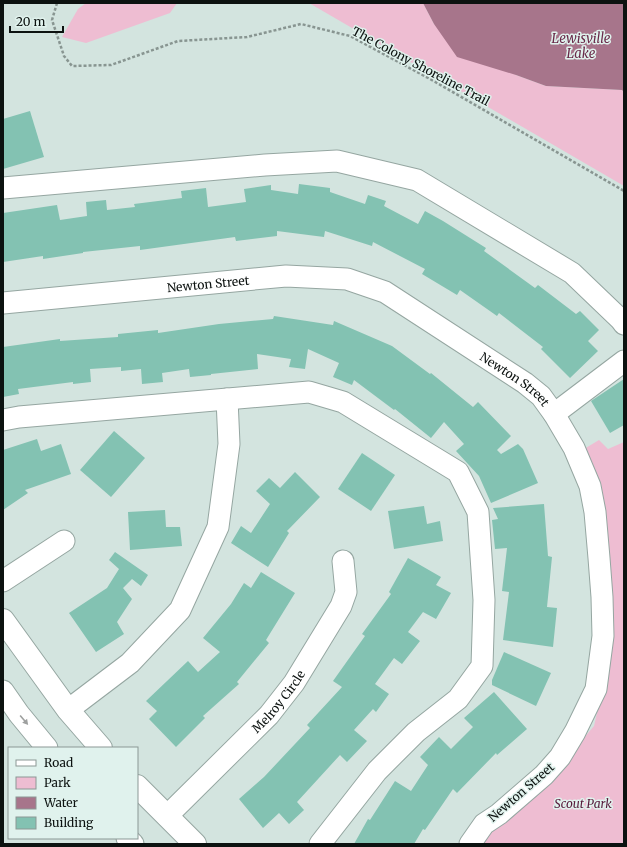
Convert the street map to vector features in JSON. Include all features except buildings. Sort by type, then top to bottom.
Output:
[{"type":"main road","points":[[3,620],[68,710],[100,747]]},
{"type":"main road","points":[[138,787],[195,844]]},
{"type":"street","points":[[3,188],[265,165],[337,161],[417,180],[572,273],[624,324]]},
{"type":"street","name":"Newton Street","points":[[3,303],[286,276],[346,279],[385,292],[525,383],[541,396],[554,414],[574,448],[590,486],[595,512],[603,636],[596,689],[575,732],[560,757],[544,774],[499,814],[484,824],[470,844]]},
{"type":"street","points":[[554,414],[624,361]]},
{"type":"street","points":[[3,420],[19,417],[309,392],[343,402],[458,472],[478,512],[484,600],[482,666],[458,699],[416,732],[377,771],[320,844]]},
{"type":"street","points":[[68,710],[130,663],[180,610],[218,527],[229,444],[228,399]]},
{"type":"street","points":[[3,582],[64,541]]},
{"type":"street","name":"Melroy Circle","points":[[167,816],[269,715],[294,683],[341,606],[346,592],[343,561]]},
{"type":"street","points":[[3,691],[19,714],[46,747]]},
{"type":"path","name":"The Colony Shoreline Trail","points":[[57,3],[52,20],[64,56],[72,66],[111,65],[178,42],[247,37],[301,24],[350,36],[430,79],[624,191]]},
{"type":"green space","points":[[86,3],[177,3],[170,13],[86,43],[62,37],[78,9]]},
{"type":"green space","points":[[309,3],[423,3],[434,24],[516,75],[546,86],[622,90],[624,92],[624,186]]},
{"type":"green space","name":"Scout Park","points":[[599,440],[608,449],[624,442],[624,844],[478,844],[495,822],[542,787],[594,726],[608,665],[610,562],[597,492],[584,449]]},
{"type":"water","name":"Lewisville Lake","points":[[423,3],[624,3],[624,92],[622,90],[546,86],[457,57],[434,24]]}]
